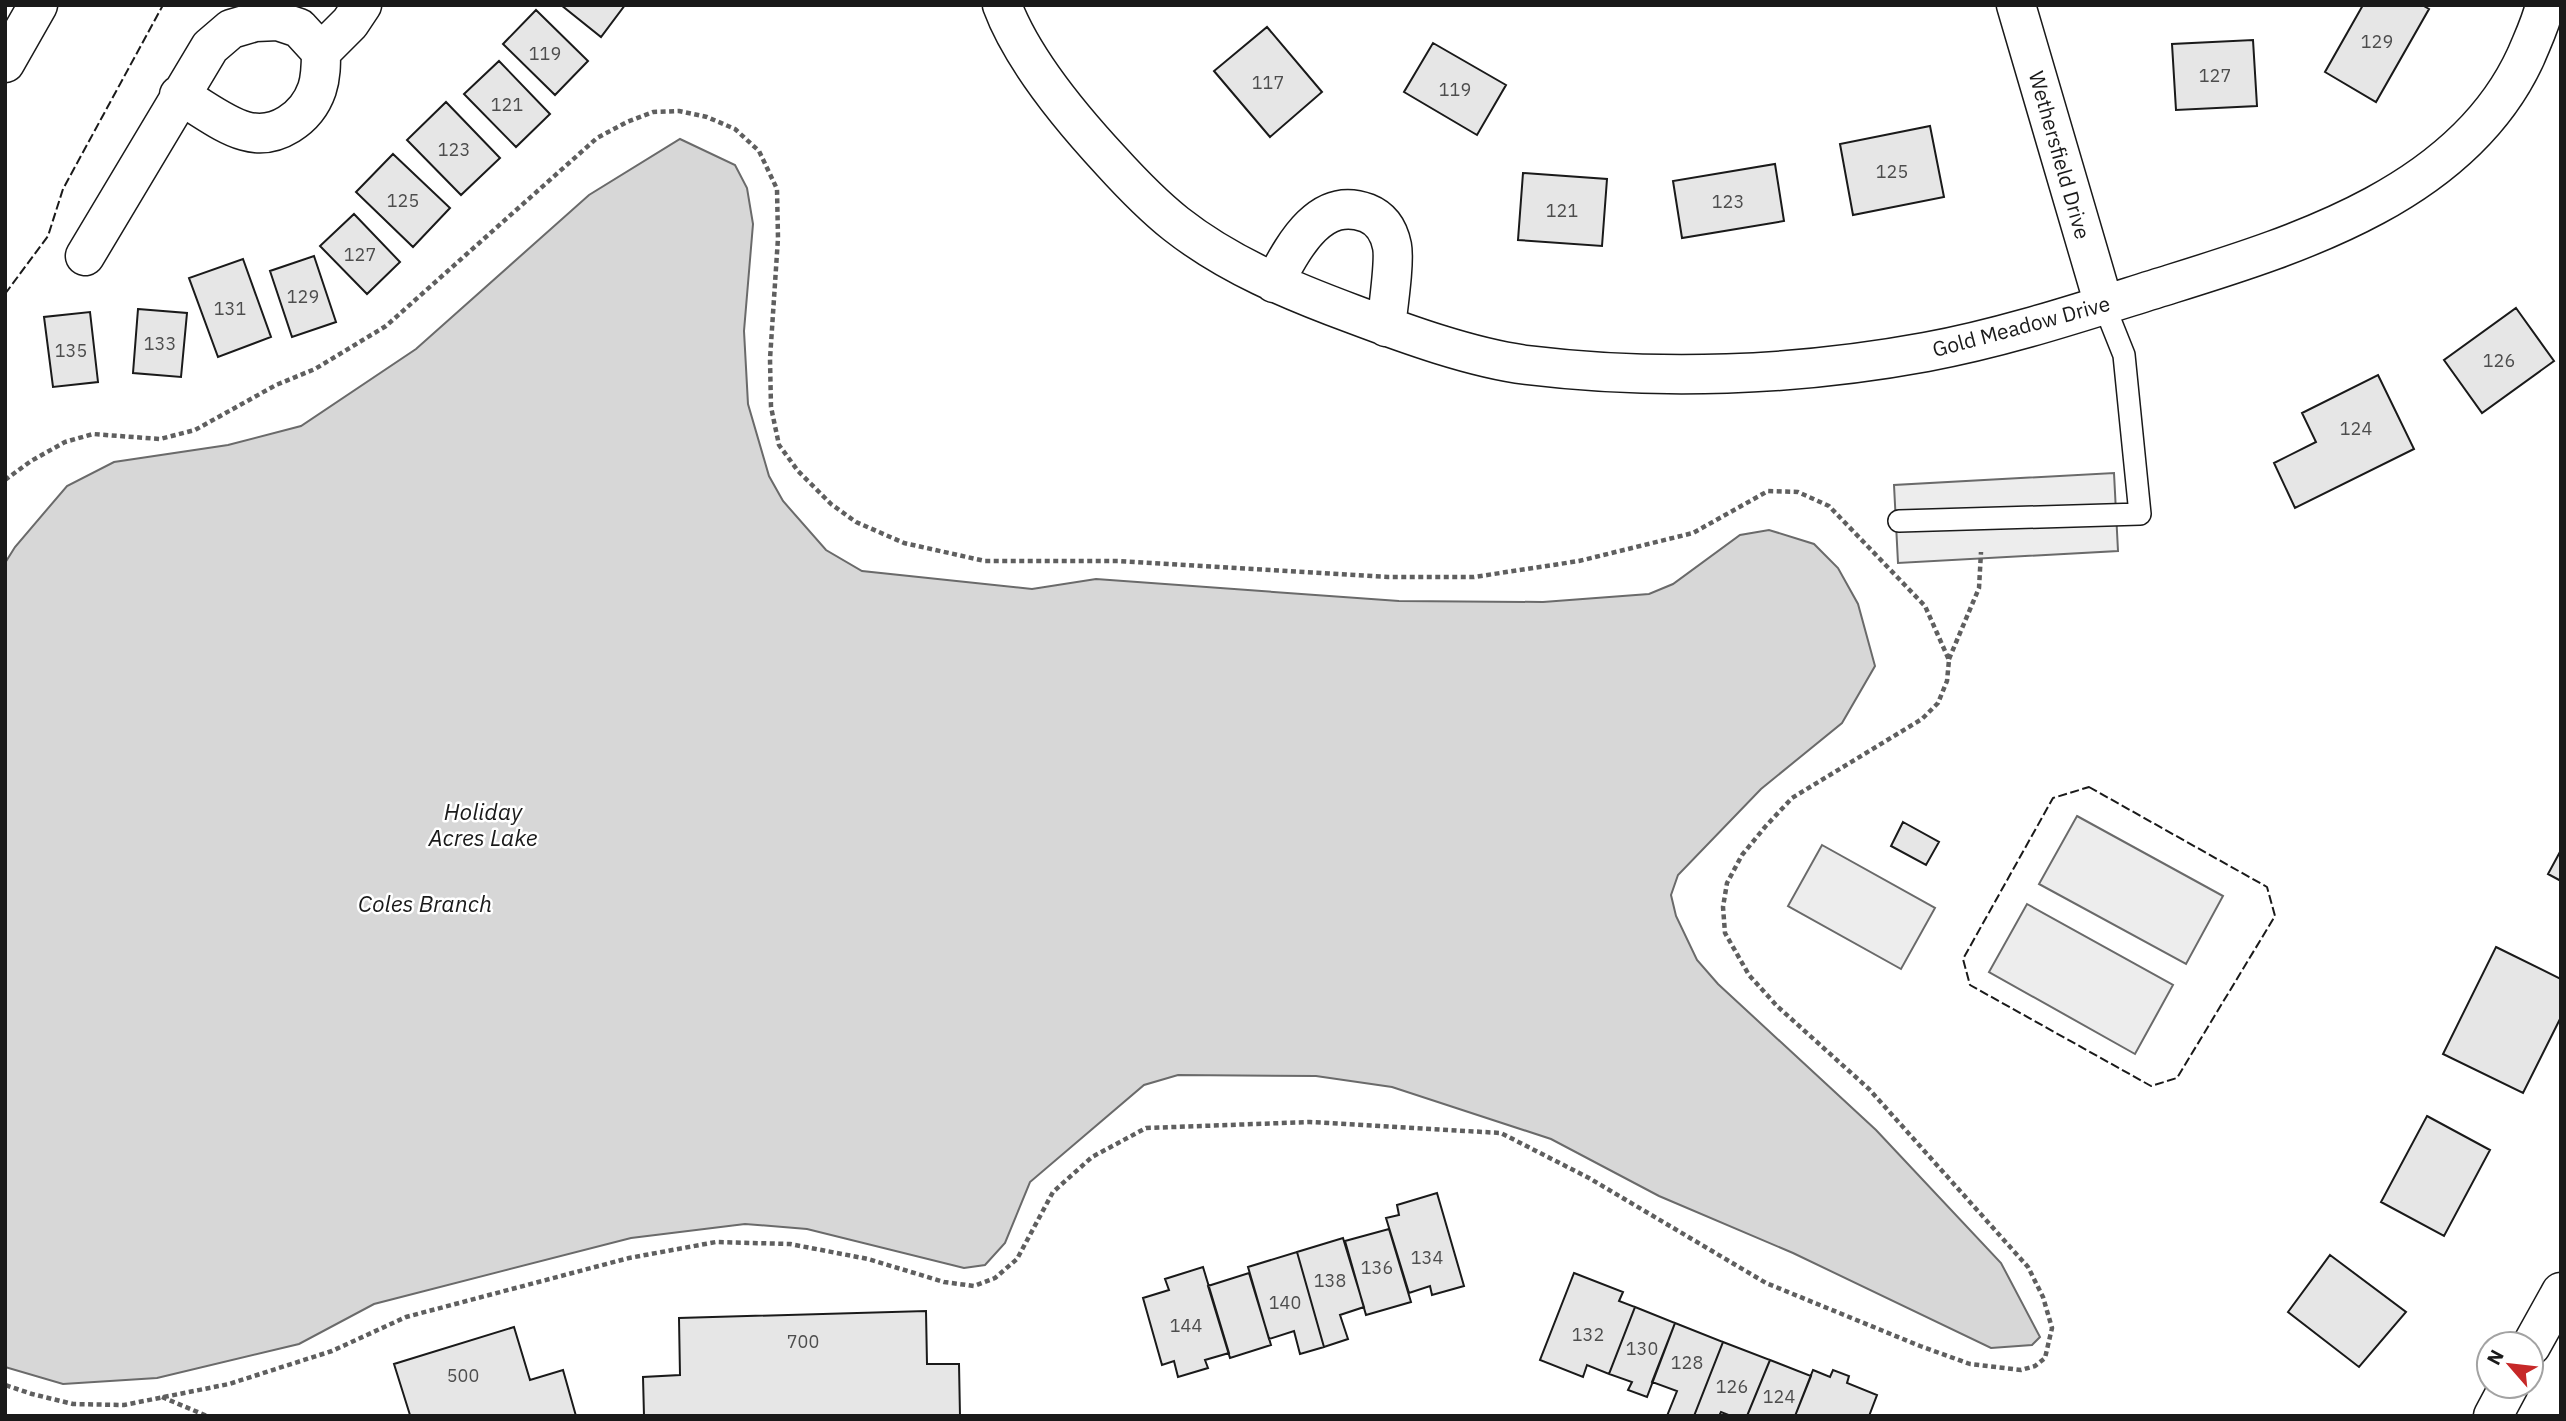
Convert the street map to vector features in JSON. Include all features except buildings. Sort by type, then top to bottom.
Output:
[{"type":"street","points":[[5,63],[38,5]]},
{"type":"street","points":[[321,52],[350,23],[362,5]]},
{"type":"street","name":"Gold Meadow Drive","points":[[1002,5],[1032,61],[1058,100],[1136,188],[1176,224],[1219,254],[1274,283],[1386,327],[1464,350],[1524,364],[1643,373],[1805,369],[1927,352],[2104,305],[2215,270],[2318,232],[2379,203],[2441,164],[2489,117],[2518,72],[2542,19],[2545,5]]},
{"type":"street","name":"Wethersfield Drive","points":[[2016,5],[2104,305]]},
{"type":"street","points":[[85,256],[179,94],[210,47],[231,29],[255,22],[278,21],[299,28],[321,52],[317,90],[293,122],[280,130],[264,134],[244,131],[179,94]]},
{"type":"street","points":[[1274,283],[1297,241],[1324,215],[1351,208],[1371,215],[1385,226],[1393,247],[1386,327]]},
{"type":"street","points":[[2540,1330],[2561,1292]]},
{"type":"street","points":[[2493,1416],[2502,1400]]},
{"type":"lane","points":[[1899,521],[2140,514],[2124,355],[2104,305]]},
{"type":"path","points":[[5,480],[31,461],[65,442],[93,434],[160,439],[195,430],[276,385],[315,369],[386,326],[597,138],[627,121],[653,111],[680,111],[707,117],[735,129],[759,151],[777,189],[778,237],[770,359],[771,407],[779,445],[799,471],[831,504],[856,522],[904,543],[985,561],[1119,561],[1388,577],[1474,578],[1579,561],[1693,533],[1768,491],[1798,492],[1829,506],[1925,606],[1949,660]]},
{"type":"path","points":[[5,1385],[73,1404],[124,1405],[229,1384],[332,1351],[407,1317],[629,1258],[716,1242],[790,1244],[867,1259],[944,1282],[974,1286],[995,1278],[1017,1259],[1053,1192],[1062,1183],[1092,1157],[1146,1128],[1310,1122],[1501,1133],[1589,1178],[1766,1283],[1908,1342],[1970,1364],[2021,1370],[2035,1366],[2045,1357],[2052,1328],[2043,1297],[2028,1267],[1869,1089],[1770,998],[1749,975],[1725,933],[1723,906],[1727,883],[1742,855],[1792,798],[1922,719],[1938,703],[1947,681],[1949,660],[1979,588],[1983,519]]},
{"type":"path","points":[[162,1397],[207,1416]]},
{"type":"shaded area","points":[[2114,473],[2118,551],[1898,563],[1894,485]]},
{"type":"shaded area","points":[[2077,816],[2223,896],[2186,964],[2039,884]]},
{"type":"shaded area","points":[[1822,845],[1935,908],[1901,969],[1788,906]]},
{"type":"shaded area","points":[[2027,904],[2173,985],[2135,1054],[1989,972]]},
{"type":"water","name":"Holiday Acres Lake","points":[[680,139],[735,165],[747,188],[753,224],[744,331],[748,404],[769,476],[783,501],[826,550],[862,571],[1032,589],[1096,579],[1399,601],[1543,602],[1649,594],[1673,584],[1740,535],[1769,530],[1814,544],[1838,568],[1858,604],[1875,666],[1842,723],[1761,789],[1678,875],[1671,895],[1676,916],[1697,960],[1718,984],[1876,1130],[2001,1263],[2040,1337],[2032,1345],[1991,1348],[1793,1253],[1659,1196],[1551,1139],[1392,1087],[1316,1076],[1178,1075],[1144,1085],[1030,1182],[1005,1243],[985,1265],[964,1268],[807,1229],[745,1224],[631,1238],[374,1304],[299,1344],[157,1378],[63,1384],[5,1367],[5,563],[15,547],[67,486],[114,462],[228,445],[301,426],[416,349],[589,195]]},
{"type":"fence","points":[[5,294],[48,236],[63,189],[163,5]]},
{"type":"fence","points":[[2089,787],[2267,887],[2275,916],[2177,1078],[2151,1086],[1970,985],[1963,959],[2053,798],[2089,787]]},
{"type":"water label","name":"Coles Branch","points":[[425,903]]}]
